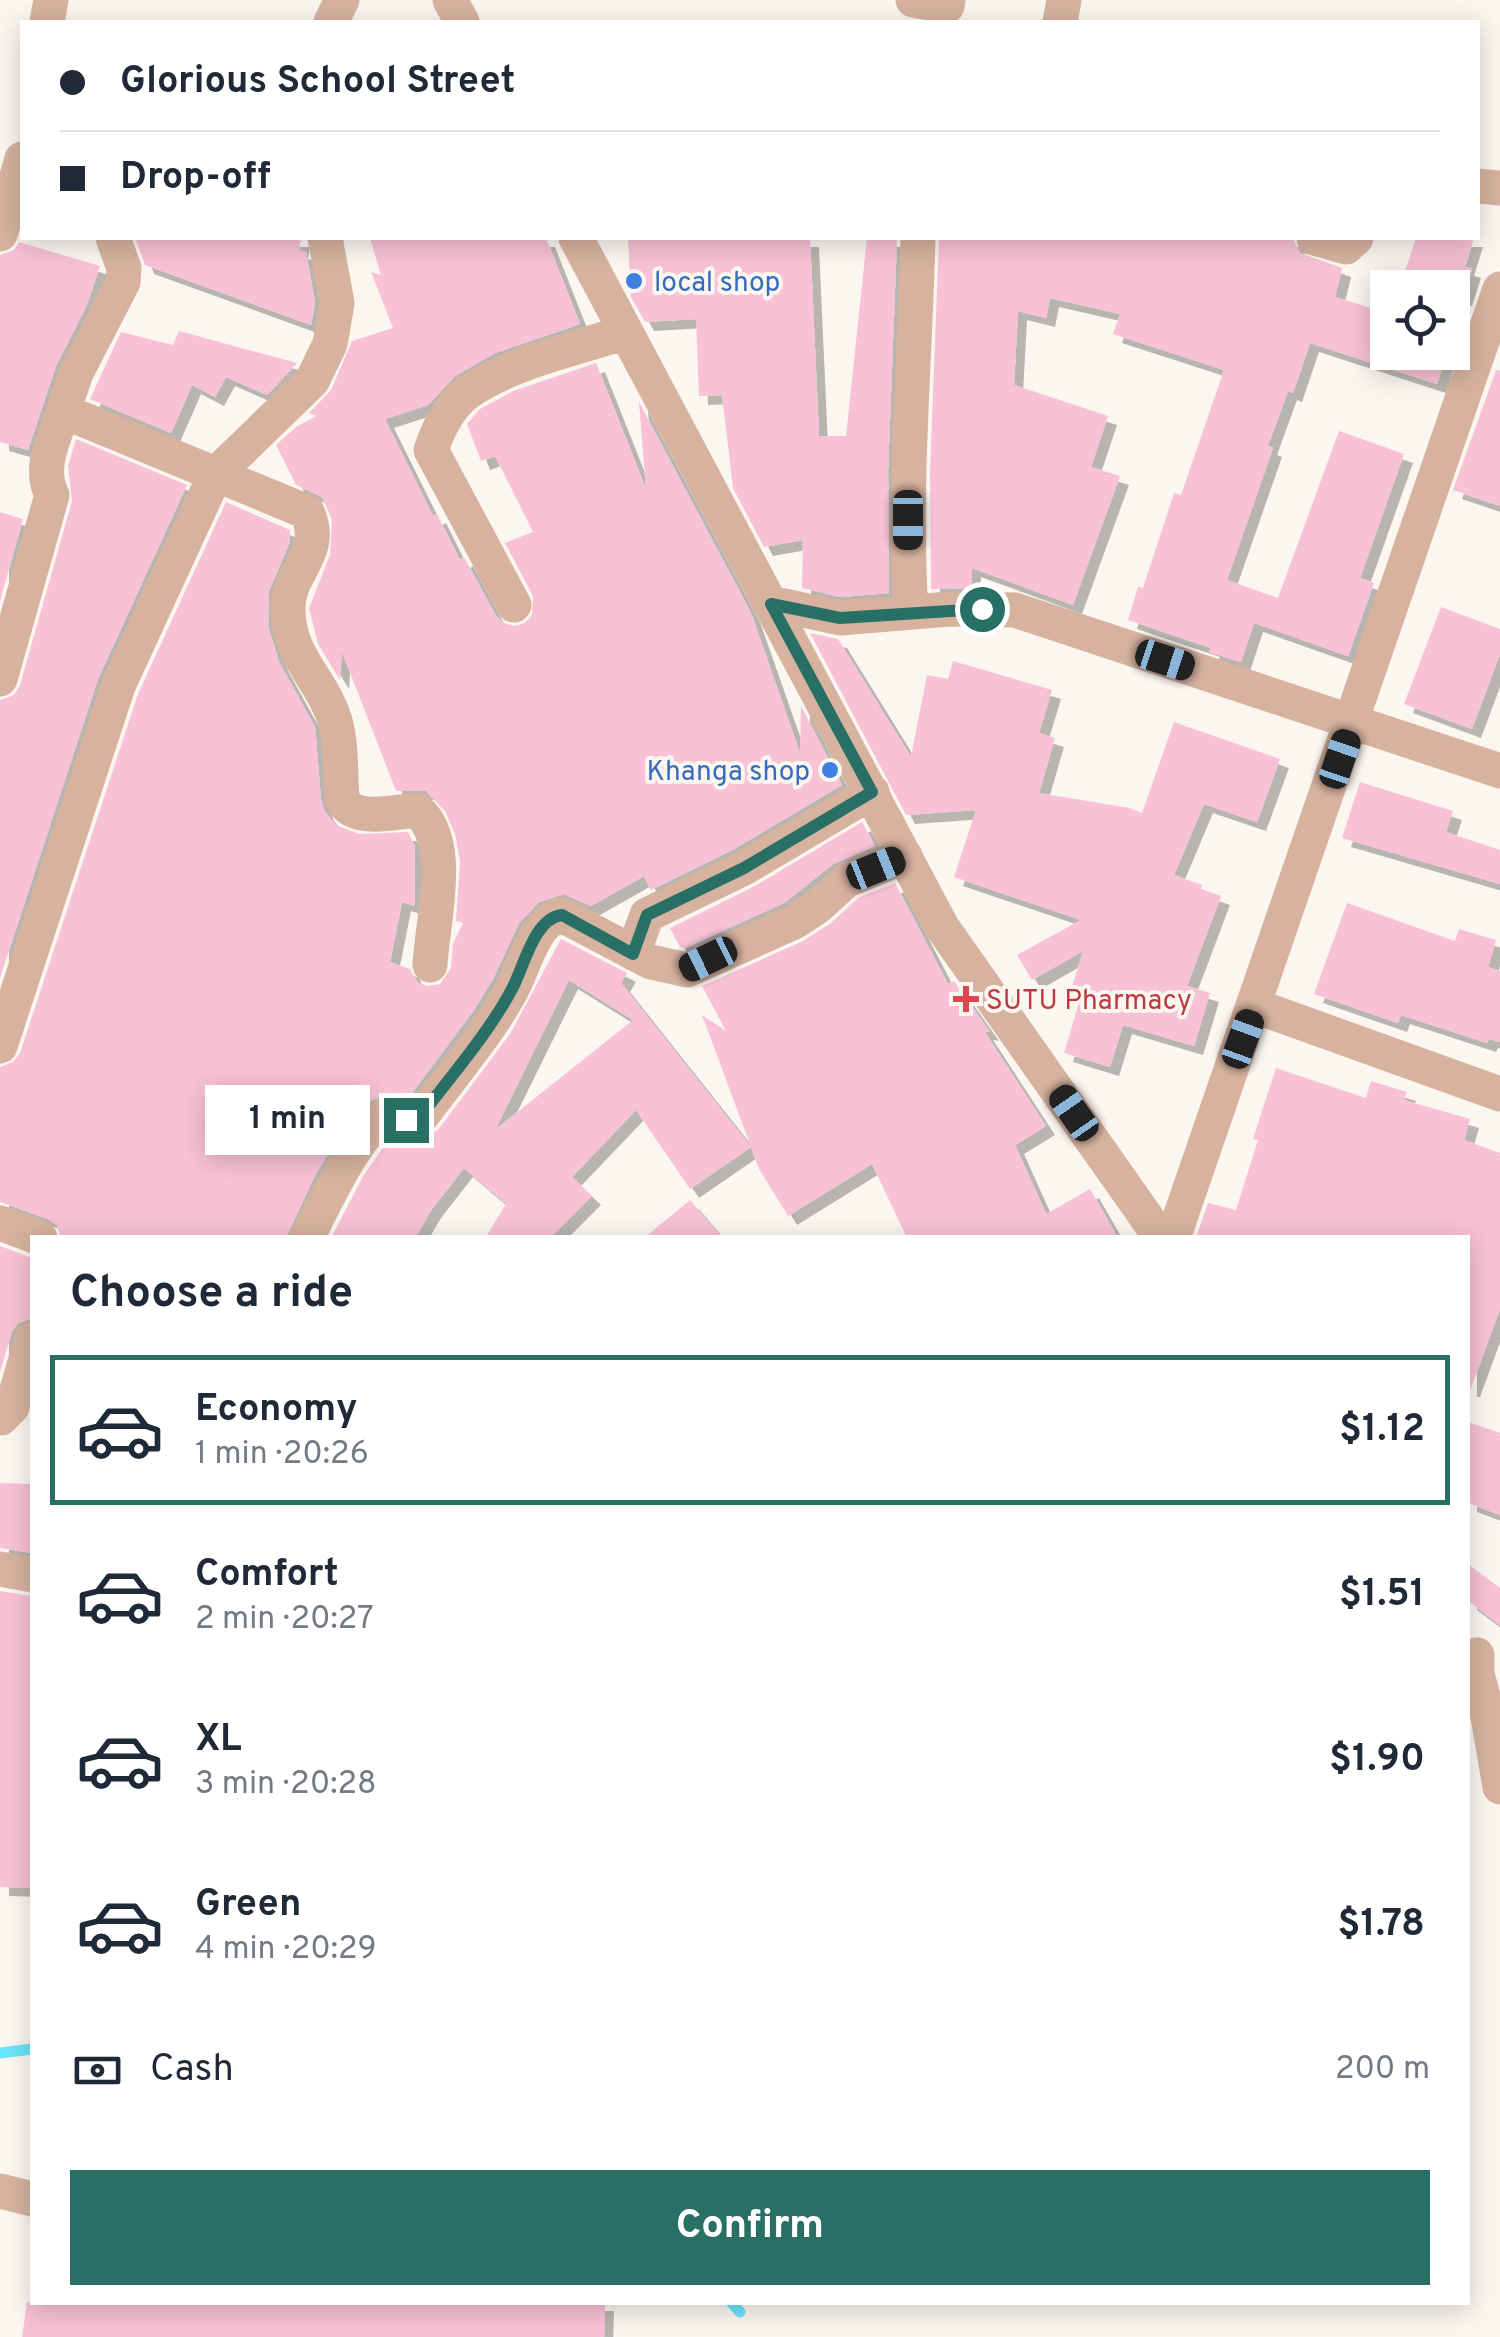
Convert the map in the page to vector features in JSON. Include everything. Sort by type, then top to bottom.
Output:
[{"type":"street","points":[[0,234],[20,166]]},
{"type":"street","points":[[0,679],[13,580],[52,495],[45,470],[63,411],[76,374],[122,282],[124,268],[114,240]]},
{"type":"street","points":[[0,1046],[118,686],[214,476],[312,381],[330,344],[337,303],[324,240]]},
{"type":"street","points":[[577,240],[942,927],[1160,1235]]},
{"type":"street","points":[[911,612],[908,456],[918,240]]},
{"type":"street","points":[[1321,240],[1346,247],[1354,240]]},
{"type":"street","points":[[1174,1235],[1500,289]]},
{"type":"street","points":[[514,605],[431,450],[438,426],[466,393],[516,368],[626,332]]},
{"type":"street","points":[[63,411],[307,512],[314,526],[314,541],[288,603],[290,637],[302,665],[322,690],[336,724],[346,808],[356,814],[417,810],[428,820],[437,838],[436,921],[430,964]]},
{"type":"street","points":[[771,604],[840,618],[1015,610],[1500,772]]},
{"type":"street","points":[[633,954],[647,915],[744,868],[872,792]]},
{"type":"street","points":[[308,1235],[338,1175],[381,1118],[393,1112],[412,1122],[420,1117],[510,993],[543,925],[552,916],[562,915],[651,962],[687,970],[794,922],[818,908],[847,880],[905,856]]},
{"type":"street","points":[[1255,1006],[1500,1094]]},
{"type":"street","points":[[0,1223],[32,1235]]},
{"type":"street","points":[[0,1418],[12,1406],[30,1348]]},
{"type":"street","points":[[0,1569],[30,1575]]},
{"type":"street","points":[[1478,1659],[1477,1674],[1488,1710],[1500,1788]]},
{"type":"street","points":[[0,2191],[30,2199]]},
{"type":"building","points":[[136,240],[301,240],[299,250],[306,252],[315,303],[311,325],[145,265]]},
{"type":"building","points":[[371,240],[547,240],[580,324],[495,353],[455,376],[428,405],[385,419],[433,516],[437,514],[460,560],[464,557],[496,616],[514,626],[525,623],[532,615],[533,596],[505,543],[533,532],[495,456],[481,461],[467,424],[480,409],[513,391],[596,363],[646,489],[639,402],[751,613],[800,753],[801,706],[842,785],[734,849],[651,890],[644,876],[591,906],[564,894],[539,902],[519,923],[474,1010],[409,1097],[392,1092],[370,1101],[339,1136],[314,1177],[287,1235],[60,1235],[57,1225],[48,1219],[0,1202],[0,1067],[13,1062],[20,1053],[138,694],[226,502],[290,530],[289,544],[269,591],[268,626],[279,662],[315,727],[325,812],[336,825],[359,834],[408,832],[415,847],[415,906],[402,902],[390,962],[410,969],[417,982],[427,986],[440,984],[451,968],[453,944],[463,923],[456,921],[460,861],[455,834],[445,811],[426,791],[396,791],[342,652],[340,680],[318,644],[309,608],[330,555],[332,520],[322,497],[296,485],[276,445],[316,416],[309,413],[331,390],[352,341],[393,328],[371,272],[381,275]]},
{"type":"building","points":[[628,240],[810,240],[819,436],[846,436],[867,240],[897,240],[888,471],[889,593],[841,597],[802,588],[803,540],[764,547],[733,488],[722,395],[699,396],[696,319],[645,322],[631,297]]},
{"type":"building","points":[[939,240],[1294,240],[1300,253],[1342,268],[1335,297],[1370,308],[1370,362],[1310,343],[1293,393],[1288,391],[1268,446],[1273,448],[1227,580],[1278,598],[1339,431],[1404,454],[1360,578],[1374,583],[1348,656],[1254,623],[1241,662],[1128,620],[1138,587],[1143,588],[1174,493],[1181,495],[1224,370],[1113,334],[1120,314],[1050,298],[1046,318],[1018,311],[1014,385],[1108,416],[1091,467],[1120,476],[1073,605],[972,568],[971,588],[931,589],[930,472]]},
{"type":"building","points":[[1415,240],[1473,240],[1465,267],[1472,269],[1470,275],[1470,270],[1406,270]]},
{"type":"building","points":[[19,242],[100,266],[87,305],[56,366],[28,450],[0,442],[0,255],[14,250]]},
{"type":"building","points":[[179,331],[297,363],[267,395],[226,377],[215,397],[192,385],[171,433],[90,399],[121,332],[173,345]]},
{"type":"building","points":[[1394,370],[1441,370],[1437,384]]},
{"type":"building","points":[[1496,370],[1500,371],[1500,506],[1453,490]]},
{"type":"building","points":[[76,439],[187,485],[98,679],[0,978],[0,700],[14,695],[20,685],[72,501],[68,466]]},
{"type":"building","points":[[0,512],[23,519],[0,601]]},
{"type":"building","points":[[1441,607],[1500,629],[1500,654],[1472,729],[1404,704]]},
{"type":"building","points":[[810,633],[838,639],[911,757],[927,675],[948,679],[953,661],[1052,690],[1039,733],[1055,738],[1039,793],[1142,813],[1174,722],[1280,759],[1257,822],[1204,804],[1174,875],[1221,896],[1187,986],[1210,993],[1194,1046],[1123,1025],[1110,1067],[1064,1053],[1079,1003],[1068,1000],[1083,951],[1032,980],[1017,955],[1081,920],[954,877],[976,810],[906,815]]},
{"type":"building","points":[[1360,782],[1453,811],[1446,832],[1500,850],[1500,884],[1342,838]]},
{"type":"building","points":[[862,822],[875,846],[833,864],[784,903],[680,947],[670,928],[755,886]]},
{"type":"building","points":[[895,883],[948,984],[954,981],[990,1032],[984,1031],[1046,1126],[1015,1145],[1046,1214],[1090,1189],[1116,1235],[906,1235],[872,1164],[788,1216],[759,1169],[702,1015],[726,1031],[702,986],[803,941],[831,923],[858,898]]},
{"type":"building","points":[[1347,903],[1455,941],[1459,929],[1496,940],[1488,967],[1500,971],[1500,1042],[1489,1039],[1487,1043],[1401,1015],[1398,1023],[1314,994]]},
{"type":"building","points":[[561,939],[627,973],[621,983],[751,1147],[690,1189],[636,1110],[572,1177],[592,1196],[553,1235],[487,1235],[506,1204],[464,1168],[417,1235],[333,1235],[362,1178],[384,1146],[394,1137],[414,1143],[438,1130],[510,1034]],"holes":[[[569,980],[633,1020],[495,1130]]]},
{"type":"building","points":[[1276,1068],[1366,1098],[1371,1081],[1407,1092],[1404,1100],[1470,1119],[1464,1140],[1500,1153],[1500,1309],[1471,1388],[1470,1235],[1197,1235],[1208,1203],[1236,1210],[1258,1140],[1253,1139]]},
{"type":"building","points":[[690,1200],[719,1235],[648,1235]]},
{"type":"building","points":[[0,1246],[30,1257],[30,1319],[18,1323],[12,1332],[0,1372]]},
{"type":"building","points":[[1470,1423],[1500,1433],[1500,1515],[1470,1504]]},
{"type":"building","points":[[0,1483],[30,1484],[30,1553],[0,1548]]},
{"type":"building","points":[[1470,1566],[1500,1588],[1500,1625],[1470,1602]]},
{"type":"building","points":[[0,1591],[30,1596],[30,1888],[0,1887]]},
{"type":"building","points":[[27,2302],[605,2305],[604,2337],[22,2337]]},
{"type":"waterway","points":[[0,2053],[30,2049]]},
{"type":"waterway","points":[[734,2305],[740,2312]]},
{"type":"place","name":"local shop","points":[[634,281]]},
{"type":"place","name":"Khanga shop","points":[[830,770]]},
{"type":"place","name":"SUTU Pharmacy","points":[[966,999]]},
{"type":"route","points":[[406,1120],[412,1122],[420,1117],[494,1016],[510,993],[543,925],[552,916],[562,915],[633,954],[647,915],[744,868],[872,792],[771,604],[840,618],[982,609]]}]
